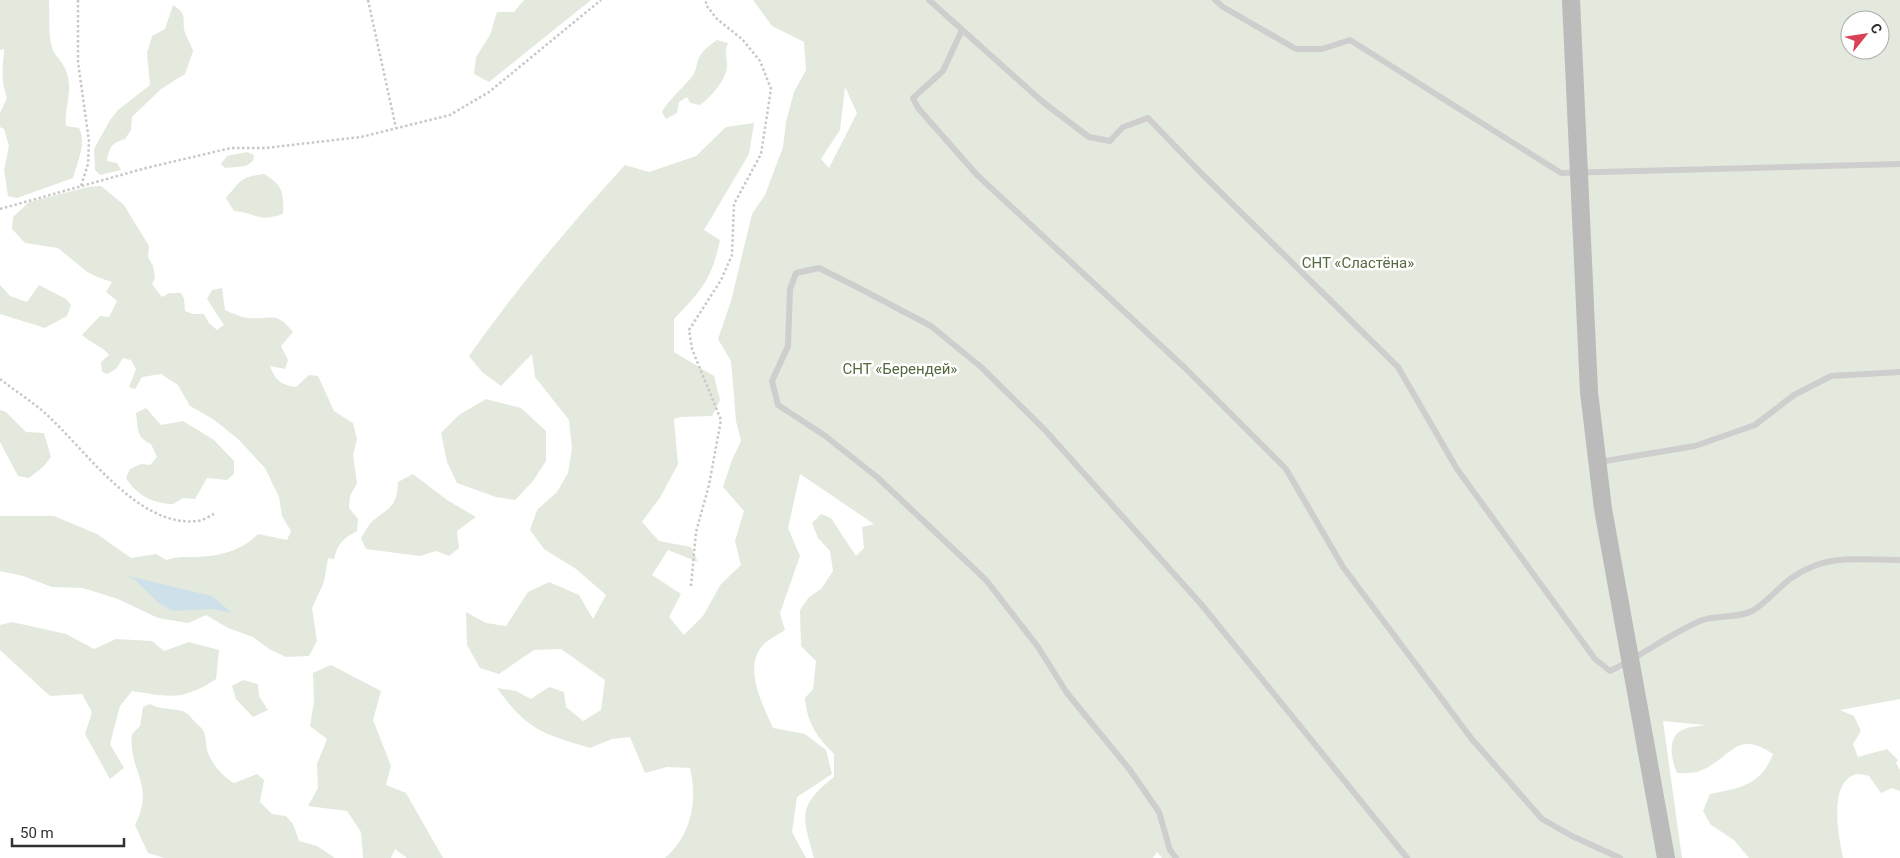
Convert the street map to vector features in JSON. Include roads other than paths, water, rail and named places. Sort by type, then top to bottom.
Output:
[{"type":"street","points":[[1571,0],[1589,392],[1603,509],[1666,858]]},
{"type":"lane","points":[[929,0],[1044,103],[1089,136],[1110,141],[1123,127],[1148,118],[1200,173],[1398,367],[1457,469],[1595,659],[1610,671],[1630,661],[1662,639],[1702,620],[1752,611],[1792,578],[1811,566],[1828,560],[1900,560]]},
{"type":"lane","points":[[1216,0],[1223,7],[1296,49],[1322,48],[1350,40],[1562,173],[1718,167],[1900,164]]},
{"type":"lane","points":[[962,30],[943,71],[913,98],[918,108],[978,175],[1184,366],[1286,469],[1342,567],[1471,738],[1542,819],[1572,836],[1620,858]]},
{"type":"lane","points":[[1176,858],[1170,850],[1159,812],[1130,770],[1067,693],[1038,647],[986,580],[877,477],[824,435],[778,405],[772,381],[788,346],[790,288],[796,273],[820,268],[931,326],[981,367],[1044,429],[1201,604],[1407,858]]},
{"type":"lane","points":[[1597,462],[1695,446],[1755,425],[1794,395],[1830,376],[1900,372]]},
{"type":"park label","name":"СНТ «Сластёна»","points":[[1358,263]]},
{"type":"park label","name":"СНТ «Берендей»","points":[[900,369]]}]
